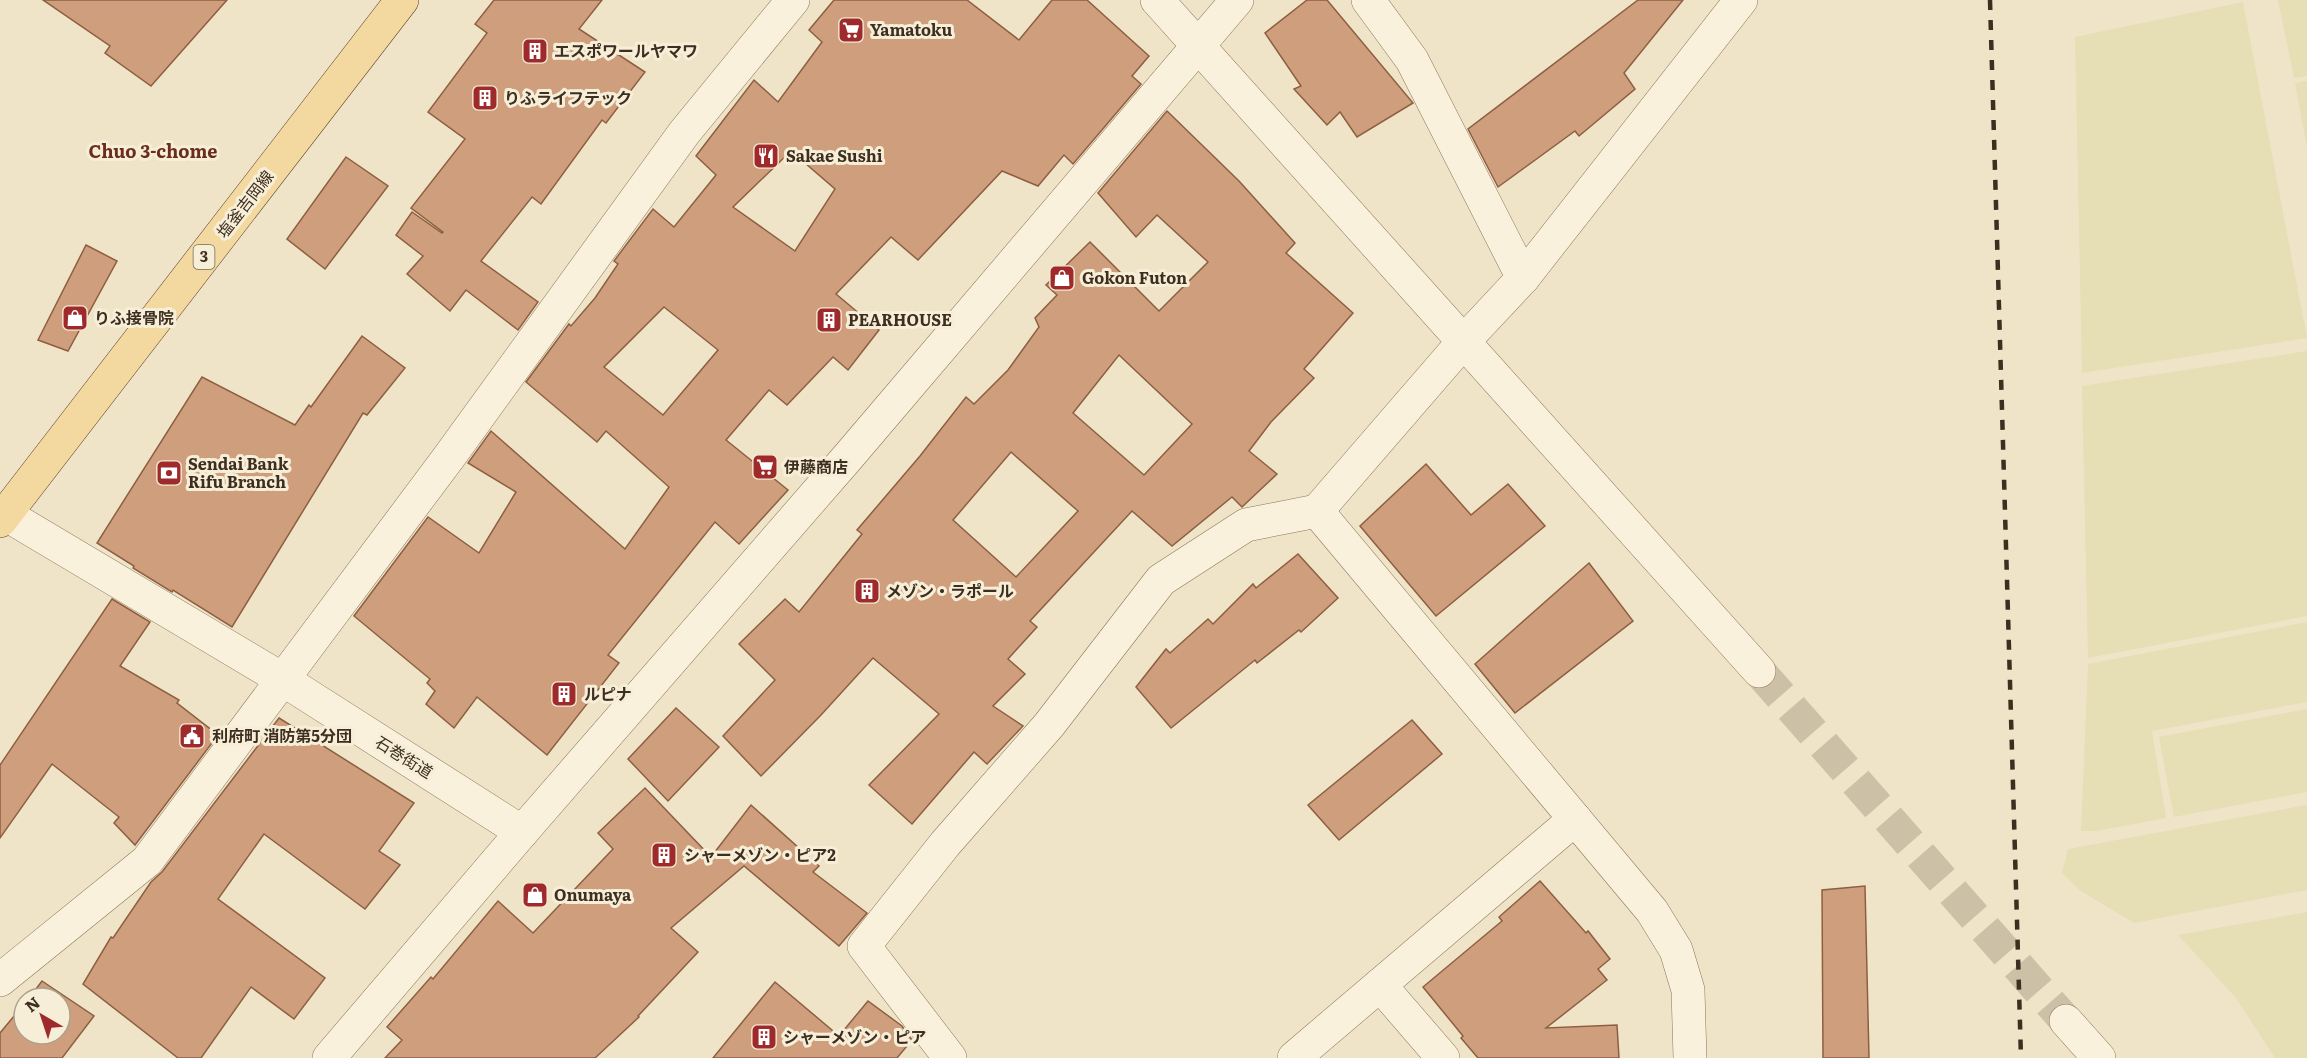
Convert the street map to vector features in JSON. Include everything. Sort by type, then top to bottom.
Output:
[{"type":"main road","name":"塩釜吉岡線","points":[[2,516],[402,0]]},
{"type":"street","points":[[0,981],[147,861],[449,457],[684,133],[792,0]]},
{"type":"street","points":[[1157,0],[1759,671]]},
{"type":"street","points":[[329,1058],[848,457],[1237,0]]},
{"type":"street","points":[[1368,0],[1412,60],[1523,278]]},
{"type":"street","points":[[950,1058],[864,946],[945,844],[1049,725],[1161,580],[1246,525],[1317,511],[1464,341],[1523,278],[1741,0]]},
{"type":"street","points":[[1317,511],[1652,911],[1676,950],[1688,990],[1690,1058]]},
{"type":"street","name":"石巻街道","points":[[2,516],[282,679],[522,832]]},
{"type":"street","points":[[1294,1058],[1575,819]]},
{"type":"street","points":[[1380,985],[1443,1058]]},
{"type":"street","points":[[2066,1021],[2098,1058]]},
{"type":"shaded area","points":[[2278,0],[2307,0],[2307,76],[2294,78]]},
{"type":"shaded area","points":[[2243,2],[2307,338],[2082,373],[2075,37]]},
{"type":"shaded area","points":[[2307,81],[2307,148],[2295,83]]},
{"type":"shaded area","points":[[2307,351],[2307,616],[2088,658],[2082,386]]},
{"type":"shaded area","points":[[2307,622],[2307,702],[2152,731],[2166,818],[2097,831],[2081,831],[2088,664]]},
{"type":"shaded area","points":[[2307,709],[2307,792],[2174,817],[2159,737]]},
{"type":"shaded area","points":[[2307,805],[2307,890],[2134,923],[2079,890],[2062,873],[2068,849]]},
{"type":"shaded area","points":[[2307,912],[2307,1058],[2275,1058],[2236,998],[2178,935]]},
{"type":"building","points":[[43,0],[227,0],[151,86],[105,53],[110,46]]},
{"type":"building","points":[[494,0],[602,0],[579,29],[645,72],[606,123],[602,120],[541,204],[532,197],[481,261],[538,302],[518,330],[466,290],[450,311],[407,274],[423,256],[396,235],[412,212],[443,232],[411,208],[465,139],[428,112],[487,33],[475,24]]},
{"type":"building","points":[[834,0],[967,0],[1019,40],[1052,0],[1087,0],[1149,56],[1132,76],[1141,84],[1073,164],[1064,155],[1038,186],[1002,171],[918,260],[891,237],[836,294],[879,330],[848,370],[833,357],[787,405],[769,390],[726,440],[788,490],[739,544],[715,522],[608,655],[619,663],[547,755],[477,697],[454,728],[426,704],[435,691],[427,683],[430,679],[354,616],[428,517],[479,553],[516,492],[468,463],[491,431],[625,549],[669,487],[606,431],[597,442],[526,382],[569,324],[571,326],[595,298],[618,264],[614,261],[653,209],[674,227],[716,175],[696,156],[754,80],[778,102],[822,42],[809,30]],"holes":[[[791,151],[835,189],[795,251],[733,207]],[[664,307],[718,350],[663,415],[604,367]]]},
{"type":"building","points":[[1307,0],[1327,0],[1413,103],[1357,137],[1340,112],[1327,125],[1294,89],[1301,86],[1265,33]]},
{"type":"building","points":[[1638,0],[1683,0],[1624,73],[1635,89],[1579,136],[1575,131],[1498,187],[1468,129]]},
{"type":"building","points":[[1167,111],[1239,181],[1295,243],[1286,253],[1353,313],[1304,369],[1314,378],[1271,422],[1249,451],[1277,474],[1242,507],[1232,497],[1172,546],[1132,511],[1030,621],[1037,627],[1008,659],[1025,674],[993,706],[1023,726],[987,764],[974,752],[912,824],[869,785],[939,714],[873,658],[761,776],[723,736],[775,680],[739,644],[785,599],[799,612],[862,534],[857,530],[920,456],[966,397],[974,404],[1008,370],[1039,327],[1035,318],[1057,295],[1046,285],[1090,242],[1159,311],[1208,262],[1157,215],[1136,237],[1098,193]],"holes":[[[1119,355],[1192,424],[1144,475],[1073,413]],[[1011,452],[1078,511],[1016,577],[953,520]]]},
{"type":"building","points":[[346,157],[388,186],[325,269],[287,239]]},
{"type":"building","points":[[86,245],[117,261],[68,351],[38,340]]},
{"type":"building","points":[[362,336],[405,368],[367,415],[363,413],[232,627],[133,568],[134,566],[97,543],[202,377],[295,425],[309,405],[311,407]]},
{"type":"building","points":[[1426,464],[1471,515],[1508,484],[1545,526],[1436,616],[1360,526]]},
{"type":"building","points":[[1298,554],[1338,598],[1301,632],[1299,630],[1257,663],[1255,660],[1171,728],[1136,687],[1166,649],[1170,653],[1208,619],[1213,624],[1253,584],[1256,588]]},
{"type":"building","points":[[1589,563],[1633,621],[1515,713],[1475,664]]},
{"type":"building","points":[[112,599],[150,622],[120,666],[179,700],[177,703],[218,735],[135,845],[114,823],[119,817],[52,764],[0,838],[0,765]]},
{"type":"building","points":[[676,708],[719,747],[668,801],[628,759]]},
{"type":"building","points":[[279,718],[414,803],[379,851],[400,865],[365,909],[264,834],[218,899],[325,978],[294,1019],[251,987],[201,1058],[178,1058],[83,984],[111,937],[113,938],[151,882],[162,872]]},
{"type":"building","points":[[1412,720],[1442,754],[1339,840],[1308,805]]},
{"type":"building","points":[[645,788],[711,857],[751,805],[819,866],[813,872],[867,913],[839,946],[744,866],[671,928],[698,952],[639,1017],[595,1058],[385,1058],[402,1040],[387,1027],[431,977],[433,979],[498,901],[533,933],[613,849],[598,833]]},
{"type":"building","points":[[1540,881],[1586,933],[1588,931],[1610,959],[1598,969],[1607,980],[1546,1028],[1617,1025],[1619,1058],[1478,1058],[1423,987],[1502,921],[1499,917]]},
{"type":"building","points":[[1865,886],[1869,1058],[1823,1058],[1822,890]]},
{"type":"building","points":[[42,981],[49,986],[38,986]]},
{"type":"building","points":[[775,982],[839,1036],[868,1001],[902,1026],[912,1040],[897,1058],[713,1058]]},
{"type":"building","points":[[72,1001],[94,1016],[72,1045]]},
{"type":"building","points":[[12,1018],[12,1046],[71,1046],[62,1058],[0,1058],[0,1033]]},
{"type":"tunnel","points":[[1759,671],[2066,1021]]},
{"type":"railway","points":[[1990,0],[2021,1058]]},
{"type":"place","name":"Yamatoku","points":[[851,30]]},
{"type":"place","name":"エスポワールヤマワ","points":[[535,51]]},
{"type":"place","name":"りふライフテック","points":[[485,98]]},
{"type":"place","name":"Sakae Sushi","points":[[766,156]]},
{"type":"place","name":"Gokon Futon","points":[[1062,278]]},
{"type":"place","name":"りふ接骨院","points":[[75,318]]},
{"type":"place","name":"PEARHOUSE","points":[[829,320]]},
{"type":"place","name":"伊藤商店","points":[[765,467]]},
{"type":"place","name":"Sendai Bank Rifu Branch","points":[[169,473]]},
{"type":"place","name":"メゾン・ラポール","points":[[867,591]]},
{"type":"place","name":"ルピナ","points":[[564,694]]},
{"type":"place","name":"利府町 消防第5分団","points":[[192,736]]},
{"type":"place","name":"シャーメゾン・ピア2","points":[[664,855]]},
{"type":"place","name":"Onumaya","points":[[535,895]]},
{"type":"place","name":"シャーメゾン・ピア","points":[[764,1037]]},
{"type":"district","name":"Chuo 3-chome","points":[[153,152]]}]
